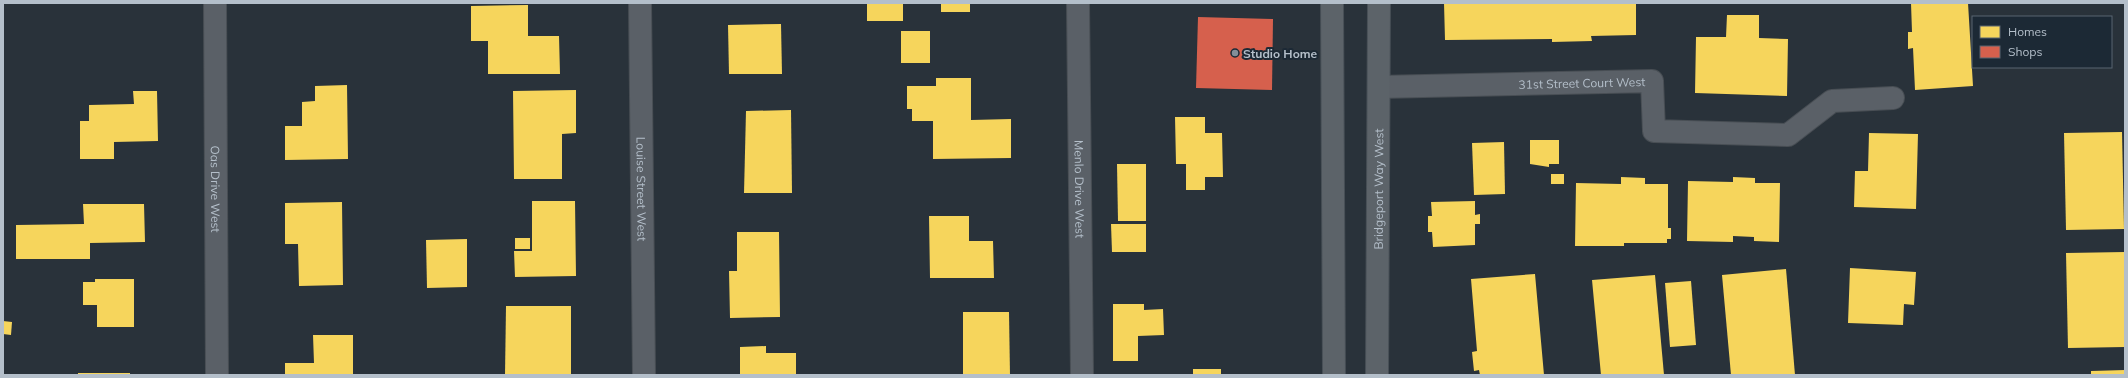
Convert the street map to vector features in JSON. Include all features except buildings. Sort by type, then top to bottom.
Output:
[{"type":"main road","points":[[1332,3],[1334,375]]},
{"type":"main road","name":"Bridgeport Way West","points":[[1377,375],[1379,3]]},
{"type":"street","name":"Oas Drive West","points":[[215,3],[217,375]]},
{"type":"street","name":"Louise Street West","points":[[640,3],[644,375]]},
{"type":"street","name":"Menlo Drive West","points":[[1078,3],[1082,375]]},
{"type":"street","name":"31st Street Court West","points":[[1379,87],[1652,81],[1654,131],[1788,135],[1832,101],[1893,98]]},
{"type":"place","name":"Studio Home","points":[[1235,53]]}]
